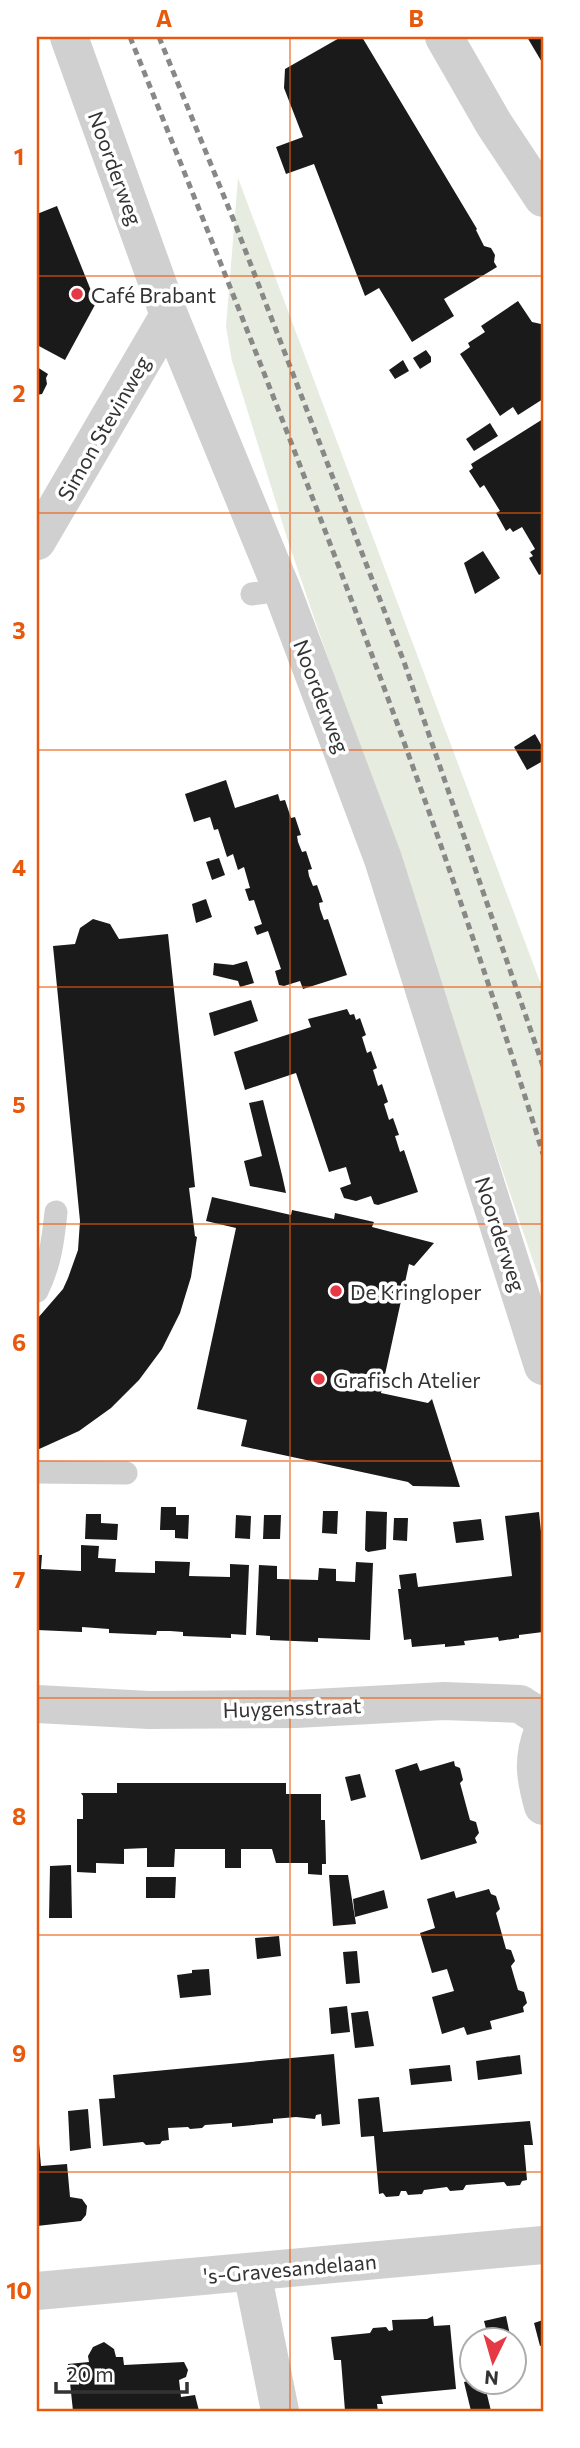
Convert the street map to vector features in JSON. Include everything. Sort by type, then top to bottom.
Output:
[{"type":"street","name":"Noorderweg","points":[[69,37],[267,592],[383,859],[543,1366]]},
{"type":"street","points":[[444,37],[494,124],[543,198]]},
{"type":"street","name":"Simon Stevinweg","points":[[37,541],[169,315]]},
{"type":"street","name":"Huygensstraat","points":[[37,1704],[149,1710],[283,1709],[444,1701],[520,1704],[543,1719]]},
{"type":"street","points":[[543,1731],[534,1773],[543,1806]]},
{"type":"street","name":"'s-Gravesandelaan","points":[[37,2291],[543,2245]]},
{"type":"street","points":[[252,2272],[280,2411]]},
{"type":"lane","points":[[37,1291],[50,1257],[55,1212]]},
{"type":"lane","points":[[37,1472],[126,1473]]},
{"type":"shaded area","points":[[238,178],[543,990],[543,1290],[288,541],[232,361],[226,327]]},
{"type":"building","points":[[341,37],[362,37],[477,229],[484,246],[491,248],[495,255],[494,262],[497,267],[444,299],[454,316],[412,342],[379,288],[365,296],[314,164],[286,174],[276,147],[303,137],[284,88],[285,69]]},
{"type":"building","points":[[527,37],[543,37],[543,64]]},
{"type":"building","points":[[57,206],[96,303],[65,360],[37,345],[37,214]]},
{"type":"building","points":[[518,301],[532,322],[543,327],[543,399],[518,415],[513,407],[500,416],[460,354],[470,347],[468,343],[485,332],[481,326]]},
{"type":"building","points":[[426,350],[431,362],[420,369],[413,358]]},
{"type":"building","points":[[403,360],[409,371],[395,379],[389,370]]},
{"type":"building","points":[[37,367],[48,374],[42,394],[37,395]]},
{"type":"building","points":[[543,419],[543,573],[539,575],[529,558],[533,556],[530,552],[535,549],[522,527],[513,532],[510,528],[506,531],[496,513],[500,511],[484,485],[480,488],[469,471],[473,468],[471,464]]},
{"type":"building","points":[[490,423],[498,436],[474,451],[466,439]]},
{"type":"building","points":[[483,551],[500,578],[475,594],[464,563]]},
{"type":"building","points":[[535,734],[543,748],[543,761],[527,770],[514,747]]},
{"type":"building","points":[[226,780],[235,808],[278,794],[280,801],[285,800],[291,818],[295,817],[301,835],[297,836],[298,842],[302,852],[306,851],[312,869],[308,870],[309,876],[313,886],[317,885],[323,902],[319,903],[320,909],[324,920],[328,919],[347,975],[303,989],[300,981],[279,985],[275,971],[281,969],[268,931],[257,935],[254,927],[262,924],[254,900],[249,901],[245,889],[250,888],[244,867],[238,870],[233,854],[227,857],[218,829],[214,830],[210,817],[194,822],[185,794]]},
{"type":"building","points":[[219,858],[225,875],[212,880],[206,862]]},
{"type":"building","points":[[206,899],[212,917],[196,923],[192,904]]},
{"type":"building","points":[[93,919],[110,924],[119,939],[168,934],[195,1187],[189,1188],[197,1237],[191,1277],[180,1313],[162,1349],[139,1380],[111,1408],[79,1431],[37,1450],[37,1319],[63,1289],[68,1278],[78,1250],[80,1221],[53,946],[75,944],[80,928]]},
{"type":"building","points":[[247,961],[254,983],[240,987],[238,981],[213,975],[214,963],[233,965]]},
{"type":"building","points":[[251,1000],[258,1021],[214,1036],[209,1013]]},
{"type":"building","points":[[347,1009],[350,1015],[354,1014],[356,1020],[360,1018],[366,1035],[362,1037],[367,1053],[371,1051],[377,1068],[373,1070],[378,1086],[382,1084],[388,1102],[384,1104],[389,1120],[393,1118],[399,1135],[395,1136],[400,1152],[404,1150],[418,1192],[378,1205],[374,1204],[371,1196],[356,1201],[344,1198],[340,1188],[351,1184],[346,1167],[329,1172],[296,1073],[245,1090],[234,1052],[311,1027],[308,1019]]},
{"type":"building","points":[[263,1100],[286,1193],[250,1186],[244,1161],[262,1156],[249,1103]]},
{"type":"building","points":[[212,1197],[291,1215],[292,1210],[334,1219],[335,1213],[374,1222],[372,1227],[434,1243],[414,1266],[409,1264],[381,1393],[428,1403],[432,1399],[460,1487],[413,1486],[408,1482],[241,1446],[247,1420],[197,1409],[236,1228],[206,1221]]},
{"type":"building","points":[[161,1507],[176,1507],[176,1515],[189,1515],[188,1539],[175,1538],[175,1530],[160,1530]]},
{"type":"building","points":[[323,1511],[338,1511],[337,1534],[322,1533]]},
{"type":"building","points":[[366,1511],[387,1512],[386,1549],[368,1552],[365,1550]]},
{"type":"building","points":[[539,1512],[543,1551],[543,1632],[499,1641],[498,1637],[464,1641],[465,1645],[445,1647],[445,1644],[412,1647],[411,1639],[404,1640],[399,1575],[416,1573],[418,1587],[512,1576],[505,1516]]},
{"type":"building","points":[[86,1514],[101,1514],[101,1523],[118,1524],[117,1540],[85,1539]]},
{"type":"building","points":[[236,1515],[251,1516],[250,1539],[235,1538]]},
{"type":"building","points":[[264,1515],[281,1515],[280,1539],[263,1539]]},
{"type":"building","points":[[394,1518],[408,1518],[407,1541],[393,1540]]},
{"type":"building","points":[[481,1519],[484,1540],[456,1543],[453,1522]]},
{"type":"building","points":[[81,1545],[99,1546],[98,1558],[116,1559],[115,1572],[155,1573],[155,1561],[190,1562],[189,1576],[230,1577],[230,1564],[249,1565],[246,1635],[231,1634],[231,1638],[183,1636],[183,1632],[170,1631],[157,1631],[156,1635],[109,1633],[109,1629],[82,1627],[82,1632],[37,1630],[37,1555],[42,1555],[41,1569],[81,1571]]},
{"type":"building","points":[[356,1562],[373,1563],[370,1640],[270,1640],[270,1636],[256,1635],[259,1565],[277,1566],[277,1579],[318,1580],[319,1568],[336,1569],[336,1581],[355,1582]]},
{"type":"building","points":[[454,1761],[455,1766],[460,1768],[463,1780],[460,1783],[470,1820],[476,1822],[479,1833],[475,1838],[477,1843],[421,1860],[395,1770],[417,1763],[420,1771]]},
{"type":"building","points":[[360,1774],[366,1797],[351,1801],[345,1777]]},
{"type":"building","points":[[117,1783],[286,1783],[286,1794],[321,1794],[321,1820],[325,1820],[326,1864],[322,1864],[322,1875],[308,1874],[308,1863],[276,1863],[272,1849],[241,1849],[241,1868],[225,1868],[225,1849],[175,1849],[174,1867],[147,1867],[147,1848],[124,1849],[124,1864],[96,1863],[96,1873],[77,1872],[77,1819],[83,1819],[81,1793],[117,1793]]},
{"type":"building","points":[[71,1865],[72,1918],[49,1918],[50,1866]]},
{"type":"building","points":[[329,1875],[348,1875],[356,1924],[333,1926]]},
{"type":"building","points":[[146,1877],[176,1877],[175,1898],[146,1898]]},
{"type":"building","points":[[489,1889],[491,1894],[496,1896],[500,1909],[496,1913],[506,1949],[511,1950],[515,1961],[511,1966],[518,1990],[524,1992],[527,2003],[523,2007],[524,2012],[490,2021],[492,2029],[467,2035],[464,2027],[442,2034],[432,1997],[454,1991],[447,1969],[432,1973],[420,1933],[435,1928],[427,1899],[454,1891],[456,1898]]},
{"type":"building","points":[[384,1890],[388,1908],[355,1917],[353,1899]]},
{"type":"building","points":[[279,1936],[281,1956],[257,1959],[255,1938]]},
{"type":"building","points":[[357,1951],[360,1983],[346,1984],[343,1952]]},
{"type":"building","points":[[209,1969],[211,1995],[180,1998],[177,1975],[192,1973],[192,1970]]},
{"type":"building","points":[[347,2006],[350,2032],[331,2034],[329,2008]]},
{"type":"building","points":[[368,2011],[374,2046],[355,2048],[351,2013]]},
{"type":"building","points":[[334,2054],[340,2124],[322,2126],[321,2114],[316,2115],[315,2119],[273,2119],[273,2123],[232,2127],[232,2123],[190,2129],[168,2128],[169,2140],[160,2144],[146,2145],[143,2142],[103,2146],[99,2099],[115,2098],[113,2075]]},
{"type":"building","points":[[520,2055],[522,2074],[478,2080],[476,2061]]},
{"type":"building","points":[[450,2065],[452,2081],[411,2085],[409,2069]]},
{"type":"building","points":[[379,2097],[383,2132],[530,2121],[533,2145],[524,2145],[527,2180],[520,2185],[507,2186],[504,2182],[466,2185],[463,2190],[450,2191],[447,2187],[424,2190],[422,2194],[408,2195],[406,2191],[401,2191],[399,2196],[386,2197],[383,2193],[379,2194],[374,2136],[361,2137],[358,2099]]},
{"type":"building","points":[[88,2109],[91,2148],[70,2151],[68,2111]]},
{"type":"building","points":[[37,2143],[41,2166],[67,2164],[70,2197],[82,2199],[87,2206],[86,2215],[81,2221],[37,2226]]},
{"type":"building","points":[[433,2316],[434,2326],[450,2325],[456,2389],[381,2396],[383,2404],[377,2404],[378,2411],[345,2411],[341,2360],[334,2360],[331,2337],[370,2333],[373,2328],[386,2327],[389,2331],[393,2330],[392,2320],[427,2319]]},
{"type":"building","points":[[506,2316],[508,2326],[485,2326],[484,2321]]},
{"type":"building","points":[[543,2320],[543,2345],[540,2346],[534,2323]]},
{"type":"building","points":[[104,2342],[114,2349],[116,2357],[123,2357],[124,2365],[184,2362],[188,2370],[186,2377],[179,2380],[181,2397],[195,2395],[199,2411],[73,2411],[68,2364],[89,2362],[88,2356],[93,2347]]},
{"type":"building","points":[[467,2396],[487,2396],[491,2411],[471,2411]]},
{"type":"railway","points":[[130,37],[241,313],[400,731],[498,1012],[543,1154]]},
{"type":"railway","points":[[159,37],[234,221],[404,662],[543,1066]]},
{"type":"place","name":"Café Brabant","points":[[77,294]]},
{"type":"place","name":"De Kringloper","points":[[336,1291]]},
{"type":"place","name":"Grafisch Atelier","points":[[319,1379]]}]
